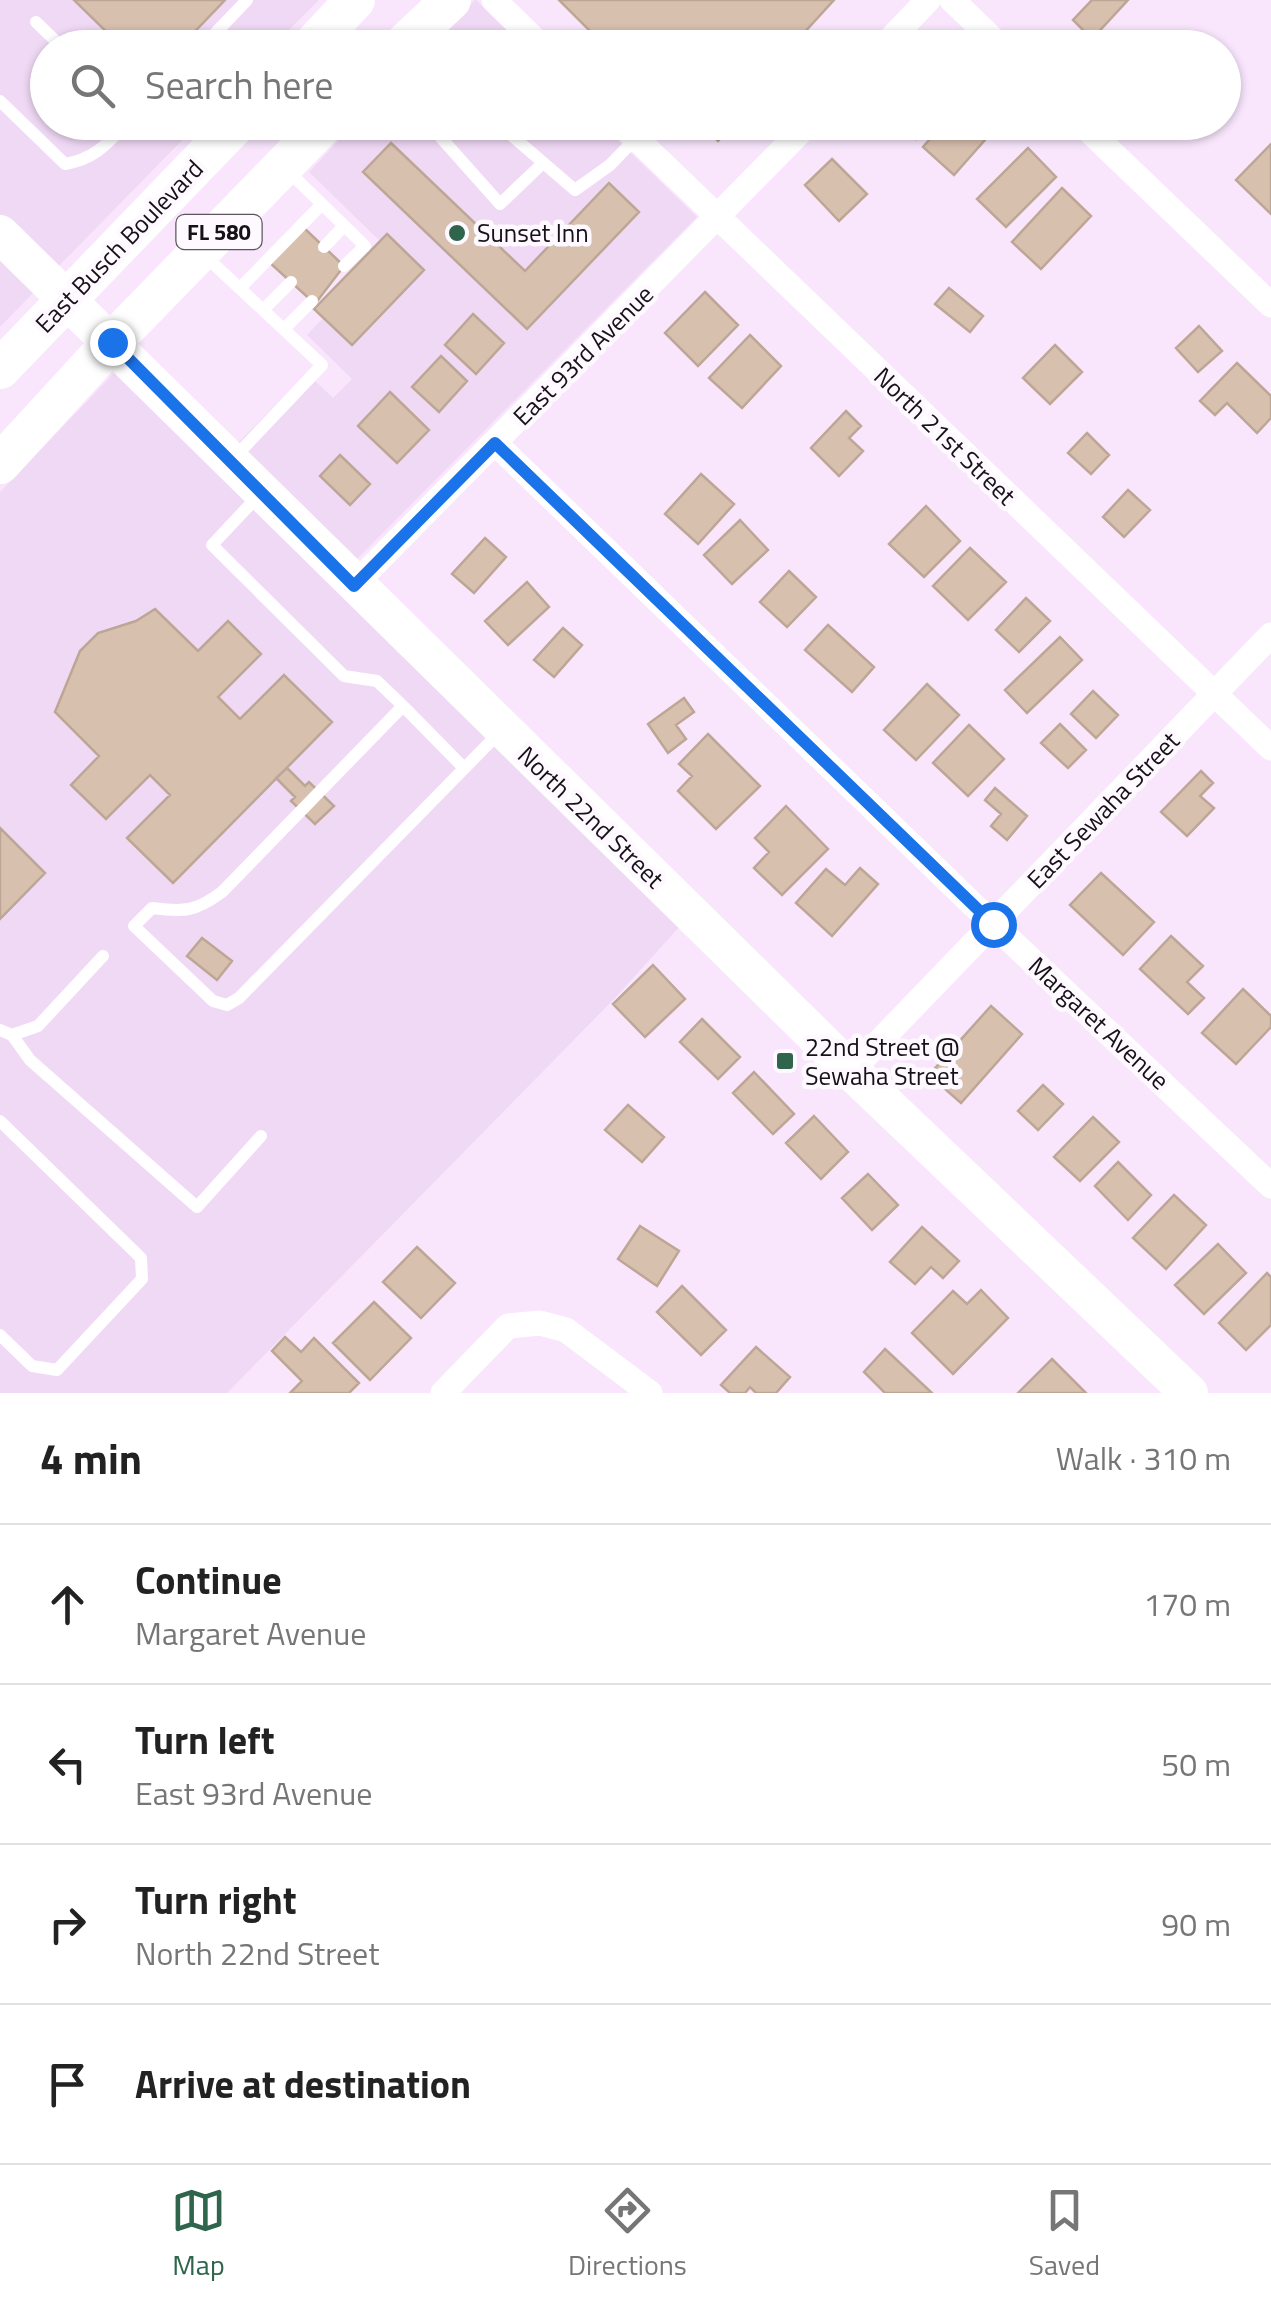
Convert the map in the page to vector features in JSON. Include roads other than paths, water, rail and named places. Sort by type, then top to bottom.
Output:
[{"type":"main road","points":[[419,30],[451,0]]},
{"type":"main road","points":[[324,30],[347,2]]},
{"type":"main road","name":"East Busch Boulevard","points":[[0,369],[221,140]]},
{"type":"main road","name":"FL 580","points":[[0,464],[308,140]]},
{"type":"street","points":[[494,0],[524,30]]},
{"type":"street","points":[[899,30],[928,0]]},
{"type":"street","points":[[952,0],[983,30]]},
{"type":"street","name":"North 21st Street","points":[[638,140],[1271,748]]},
{"type":"street","name":"East 93rd Avenue","points":[[354,586],[793,140]]},
{"type":"street","points":[[1099,140],[1271,305]]},
{"type":"street","name":"North 22nd Street","points":[[0,234],[851,1071],[1189,1393]]},
{"type":"street","name":"Margaret Avenue","points":[[495,443],[993,924],[1271,1186]]},
{"type":"street","name":"East Sewaha Street","points":[[851,1071],[1271,636]]},
{"type":"street","points":[[443,1393],[508,1326],[540,1323],[566,1330],[650,1393]]},
{"type":"lane","points":[[218,30],[247,0]]},
{"type":"lane","points":[[36,22],[44,30]]},
{"type":"lane","points":[[0,101],[30,130]]},
{"type":"lane","points":[[40,140],[65,164],[85,160],[111,140]]},
{"type":"lane","points":[[442,140],[500,204],[544,163]]},
{"type":"lane","points":[[517,140],[575,190],[610,165],[623,140]]},
{"type":"lane","points":[[283,166],[364,246],[344,266]]},
{"type":"lane","points":[[240,288],[322,204]]},
{"type":"lane","points":[[324,247],[344,226]]},
{"type":"lane","points":[[200,251],[322,366],[232,461]]},
{"type":"lane","points":[[264,310],[291,282]]},
{"type":"lane","points":[[284,330],[312,301]]},
{"type":"lane","points":[[262,492],[212,545],[344,676],[377,681],[464,768]]},
{"type":"lane","points":[[402,706],[222,892],[202,907],[179,912],[152,908],[134,926],[213,1001],[227,1005],[239,998],[502,730]]},
{"type":"lane","points":[[103,956],[38,1026],[6,1032],[30,1060],[197,1207],[261,1136]]},
{"type":"lane","points":[[0,1121],[141,1258],[142,1279],[57,1370],[32,1366],[0,1335]]},
{"type":"place","name":"Sunset Inn","points":[[457,233]]},
{"type":"place","name":"22nd Street @ Sewaha Street","points":[[785,1061]]}]
